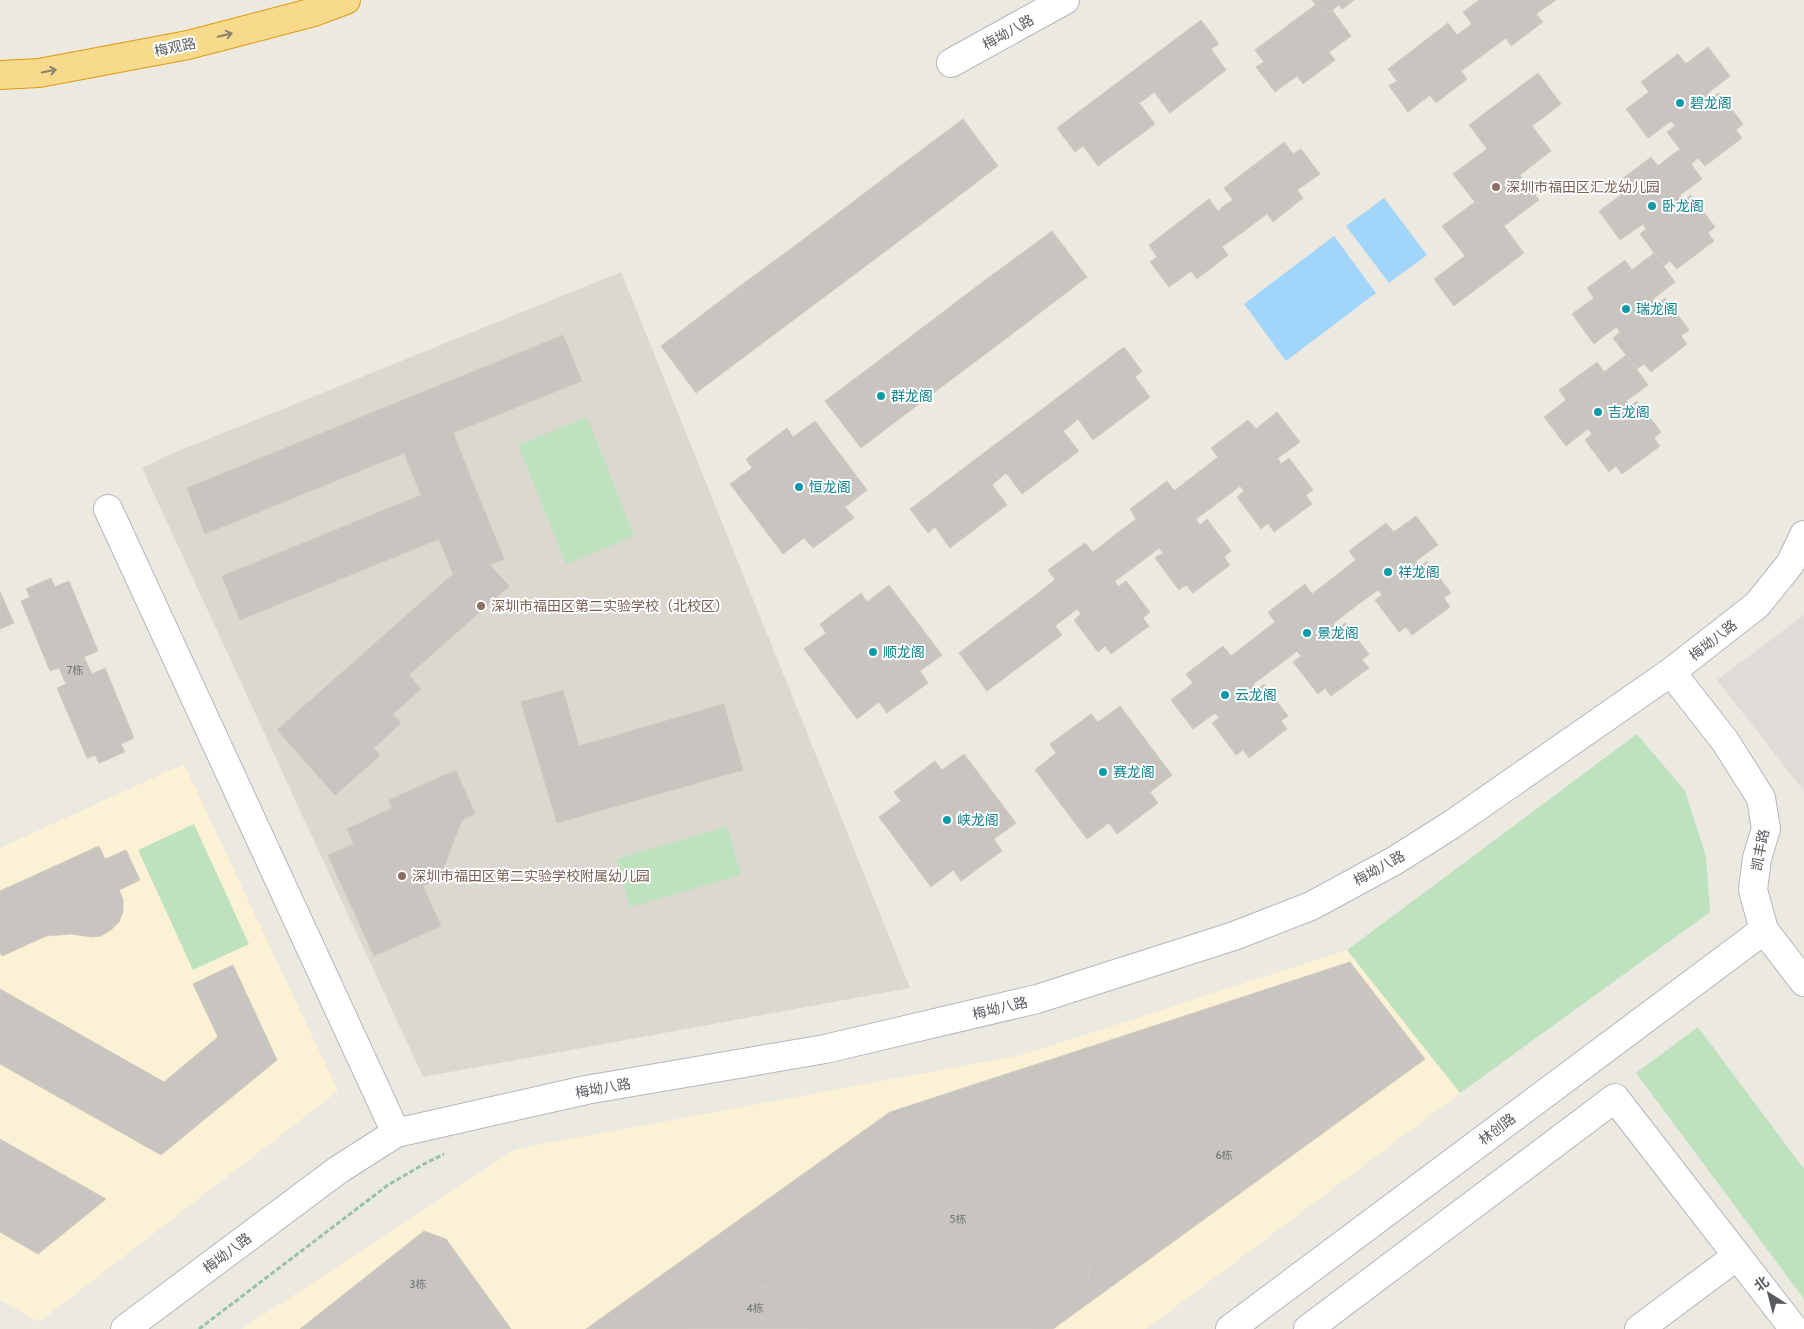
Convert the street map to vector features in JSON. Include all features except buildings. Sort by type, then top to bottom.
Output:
[{"type":"highway","name":"梅观路","points":[[0,75],[39,73],[188,45],[314,12],[346,0]]},
{"type":"street","name":"梅坳八路","points":[[951,63],[1065,0]]},
{"type":"street","points":[[108,509],[396,1132]]},
{"type":"street","name":"梅坳八路","points":[[125,1329],[338,1170],[396,1132],[586,1090],[825,1049],[1037,999],[1234,936],[1311,906],[1394,861],[1451,825],[1671,672],[1757,605],[1790,564],[1804,535]]},
{"type":"street","name":"凯丰路","points":[[1671,672],[1725,741],[1761,798],[1766,829],[1757,858],[1753,890],[1764,930],[1804,982]]},
{"type":"street","name":"林创路","points":[[1230,1329],[1764,930]]},
{"type":"street","points":[[1308,1329],[1615,1098],[1794,1329]]},
{"type":"street","points":[[1639,1329],[1737,1256]]},
{"type":"path","points":[[199,1329],[388,1185],[424,1164],[450,1152]]},
{"type":"shaded area","name":"深圳市福田区第二实验学校（北校区）","points":[[621,272],[910,988],[423,1077],[142,468],[171,454]]},
{"type":"shaded area","points":[[1804,615],[1804,791],[1717,680]]},
{"type":"shaded area","points":[[184,764],[338,1091],[39,1322],[0,1300],[0,848]]},
{"type":"shaded area","points":[[1347,950],[1460,1093],[1146,1329],[242,1329],[516,1149],[1022,1055]]},
{"type":"green space","points":[[587,417],[634,536],[566,564],[518,445]]},
{"type":"green space","points":[[1637,734],[1685,791],[1706,857],[1710,912],[1460,1093],[1347,950]]},
{"type":"green space","points":[[194,824],[249,944],[193,970],[138,850]]},
{"type":"green space","points":[[727,827],[741,875],[630,907],[616,859]]},
{"type":"green space","points":[[1698,1027],[1804,1169],[1804,1299],[1636,1073]]},
{"type":"water","points":[[1384,198],[1427,255],[1389,283],[1346,226]]},
{"type":"water","points":[[1334,236],[1376,293],[1286,361],[1244,304]]},
{"type":"place","name":"碧龙阁","points":[[1680,103]]},
{"type":"place","name":"深圳市福田区汇龙幼儿园","points":[[1496,187]]},
{"type":"place","name":"卧龙阁","points":[[1652,206]]},
{"type":"place","name":"瑞龙阁","points":[[1626,309]]},
{"type":"place","name":"群龙阁","points":[[881,396]]},
{"type":"place","name":"吉龙阁","points":[[1598,412]]},
{"type":"place","name":"恒龙阁","points":[[799,487]]},
{"type":"place","name":"祥龙阁","points":[[1388,572]]},
{"type":"place","name":"深圳市福田区第二实验学校（北校区）","points":[[481,606]]},
{"type":"place","name":"景龙阁","points":[[1307,633]]},
{"type":"place","name":"顺龙阁","points":[[873,652]]},
{"type":"place","name":"云龙阁","points":[[1225,695]]},
{"type":"place","name":"赛龙阁","points":[[1103,772]]},
{"type":"place","name":"峡龙阁","points":[[947,820]]},
{"type":"place","name":"深圳市福田区第二实验学校附属幼儿园","points":[[402,876]]}]
